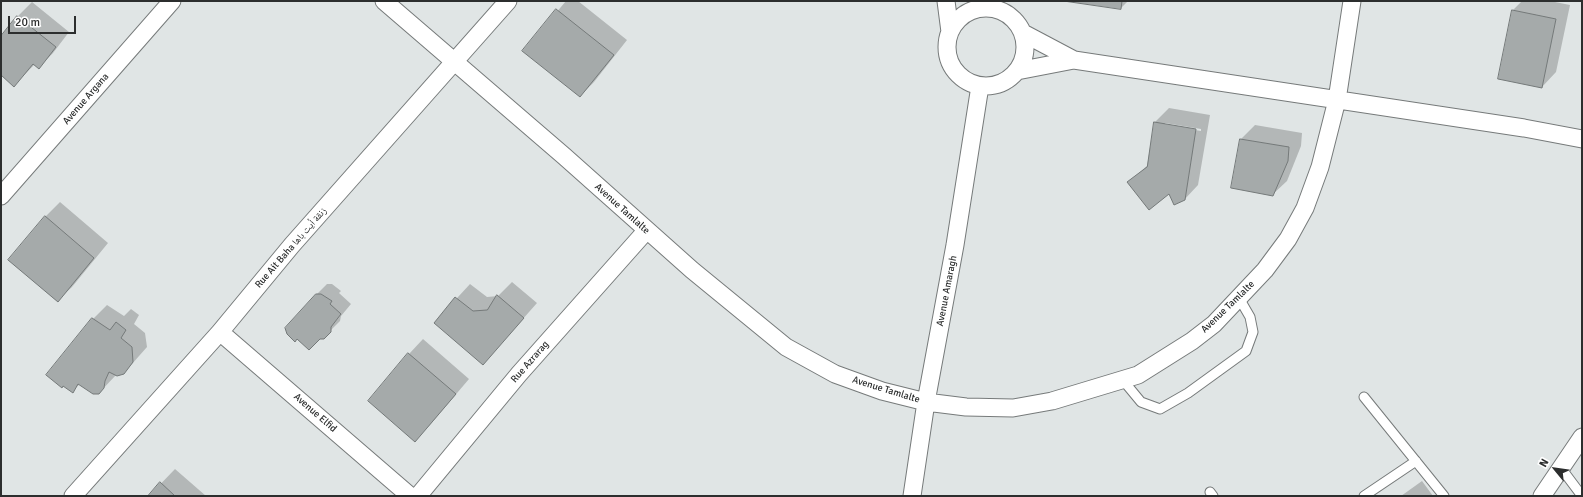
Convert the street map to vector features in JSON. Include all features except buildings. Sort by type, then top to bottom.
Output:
[{"type":"street","name":"Avenue Argana","points":[[1,196],[172,1]]},
{"type":"street","name":"Avenue Tamlalte","points":[[384,1],[564,156],[646,231],[786,347],[835,374],[882,391],[926,402],[966,407],[1013,408],[1052,401],[1138,375],[1192,341],[1214,324],[1266,270],[1288,239],[1305,208],[1320,167],[1336,100],[1352,1]]},
{"type":"street","name":"Rue Ait Baha زنقة أيت باها","points":[[73,496],[220,332],[292,245],[508,1]]},
{"type":"street","points":[[946,1],[950,32],[947,46],[949,60],[956,72],[967,81],[980,86],[1000,84],[1010,78],[1017,71],[1024,59],[1026,46],[1023,33],[1017,23],[1008,15],[997,9],[980,4],[959,19],[950,32]]},
{"type":"street","points":[[1023,33],[1074,60],[1524,128],[1582,139]]},
{"type":"street","points":[[1017,71],[1074,60]]},
{"type":"street","name":"Avenue Amaragh","points":[[912,496],[926,402],[956,245],[980,86]]},
{"type":"street","name":"Rue Azrarag","points":[[418,496],[519,374],[646,231]]},
{"type":"street","name":"Avenue Elfid","points":[[220,332],[410,496]]},
{"type":"street","points":[[1542,496],[1582,437]]},
{"type":"lane","points":[[1122,379],[1141,402],[1160,409],[1188,393],[1246,351],[1253,332],[1250,317],[1239,298]]},
{"type":"lane","points":[[1364,397],[1444,496]]},
{"type":"lane","points":[[1364,496],[1416,461]]},
{"type":"lane","points":[[1561,468],[1582,496]]}]
